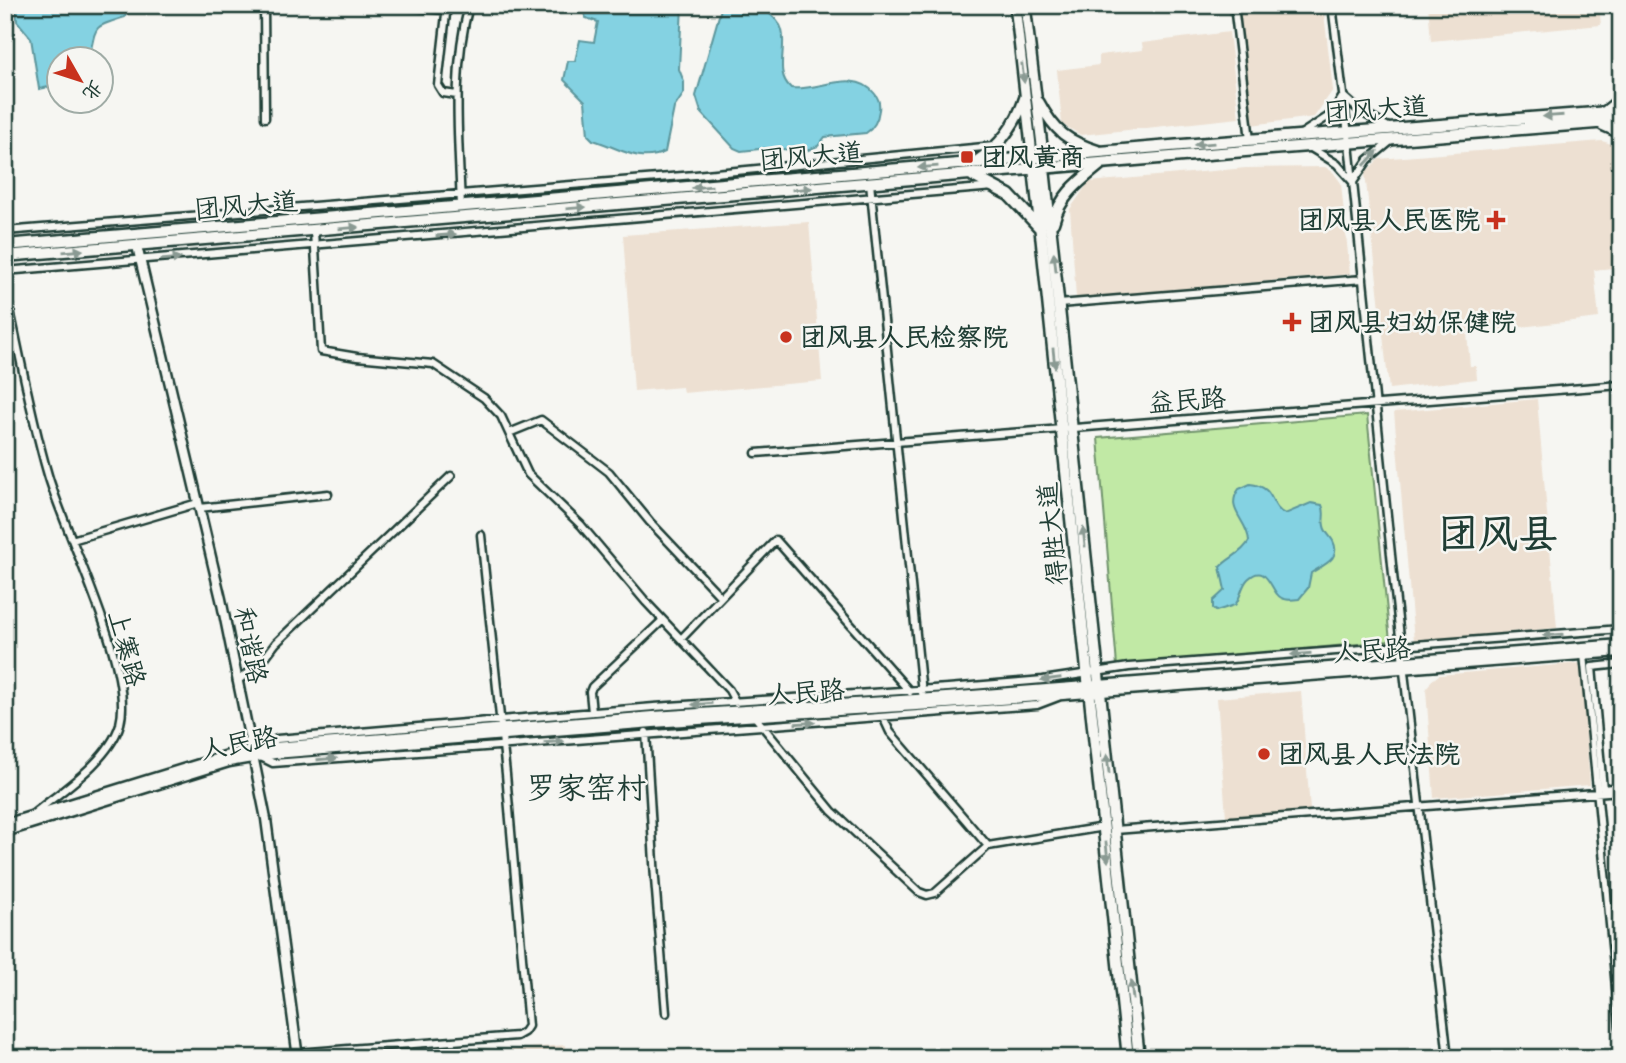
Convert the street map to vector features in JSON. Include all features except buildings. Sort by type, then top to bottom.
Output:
[{"type":"main road","name":"得胜大道","points":[[1015,5],[1026,96],[1051,230],[1067,428]]},
{"type":"main road","name":"得胜大道","points":[[1025,5],[1036,94],[1040,228],[1067,428],[1110,829],[1139,1058]]},
{"type":"main road","points":[[1036,94],[1060,133],[1103,157],[1065,196],[1054,216],[1051,230]]},
{"type":"main road","points":[[1026,96],[1014,123],[996,146],[971,169],[1016,201],[1040,228]]},
{"type":"main road","points":[[1604,112],[1621,99]]},
{"type":"main road","name":"团风大道","points":[[1393,134],[1621,111]]},
{"type":"main road","name":"团风大道","points":[[5,245],[971,169],[1299,136],[1348,137],[1621,121]]},
{"type":"main road","points":[[1600,123],[1621,133]]},
{"type":"main road","name":"团风大道","points":[[1103,157],[1306,146],[1348,137]]},
{"type":"main road","name":"团风大道","points":[[5,256],[870,183],[971,169]]},
{"type":"main road","name":"得胜大道","points":[[1110,829],[1128,1058]]},
{"type":"street","points":[[264,5],[265,118]]},
{"type":"street","points":[[393,5],[444,10],[446,14],[438,85],[443,93],[457,95]]},
{"type":"street","points":[[461,208],[457,95],[461,35],[469,5]]},
{"type":"street","points":[[1234,5],[1250,140]]},
{"type":"street","points":[[1332,5],[1448,1058]]},
{"type":"street","points":[[1343,96],[1393,134],[1368,160],[1353,183]]},
{"type":"street","points":[[1299,136],[1332,114],[1343,96]]},
{"type":"street","points":[[5,231],[695,175],[996,146]]},
{"type":"street","points":[[1306,146],[1330,159],[1353,183]]},
{"type":"street","points":[[870,183],[920,696]]},
{"type":"street","points":[[5,271],[997,187]]},
{"type":"street","points":[[314,231],[321,351],[357,357],[433,363],[484,398],[501,416],[528,474],[581,525],[663,620],[729,690],[741,710]]},
{"type":"street","name":"和谐路","points":[[137,246],[256,754],[298,1055]]},
{"type":"street","points":[[1059,304],[1363,279]]},
{"type":"street","name":"上寨路","points":[[5,287],[43,458],[54,495],[110,643],[122,693],[121,719],[113,740],[104,753],[31,816]]},
{"type":"street","name":"益民路","points":[[756,453],[1621,385]]},
{"type":"street","points":[[509,433],[541,420],[603,467],[650,522],[720,596]]},
{"type":"street","points":[[237,681],[260,664],[275,643],[451,476]]},
{"type":"street","points":[[72,540],[198,505],[328,494]]},
{"type":"street","points":[[298,1055],[517,1036],[526,1029],[528,1019],[502,733],[481,535]]},
{"type":"street","points":[[681,639],[776,540],[909,691],[920,696],[1129,667],[1621,629]]},
{"type":"street","points":[[592,712],[592,687],[663,620]]},
{"type":"street","name":"人民路","points":[[1403,665],[1621,644]]},
{"type":"street","name":"人民路","points":[[5,824],[228,755],[920,696],[1095,688],[1621,652]]},
{"type":"street","points":[[1584,654],[1621,1039]]},
{"type":"street","points":[[1621,664],[1592,667],[1603,789],[1621,789]]},
{"type":"street","name":"人民路","points":[[502,733],[1064,695],[1095,688]]},
{"type":"street","points":[[256,754],[273,763],[502,733],[592,712],[909,691]]},
{"type":"street","points":[[502,733],[647,734],[1037,705],[1064,695]]},
{"type":"street","points":[[755,717],[832,810],[922,893],[935,893],[988,846],[1110,829],[1419,807],[1621,789]]},
{"type":"street","points":[[883,717],[890,732],[988,846]]},
{"type":"street","points":[[646,724],[666,1013]]},
{"type":"street","name":"人民路","points":[[5,832],[256,754]]},
{"type":"shaded area","points":[[1237,5],[1323,5],[1333,90],[1314,117],[1251,125]]},
{"type":"shaded area","points":[[1428,5],[1599,5],[1601,25],[1431,41]]},
{"type":"shaded area","points":[[1229,32],[1239,118],[1081,135],[1062,124],[1057,70],[1099,65],[1099,55],[1143,50],[1142,43]]},
{"type":"shaded area","name":"团风县人民医院","points":[[1602,141],[1621,147],[1621,267],[1594,270],[1599,318],[1467,333],[1470,366],[1476,366],[1477,379],[1389,389],[1365,173],[1379,159]]},
{"type":"shaded area","points":[[1325,167],[1333,172],[1341,183],[1350,274],[1076,298],[1070,209],[1089,182],[1246,168]]},
{"type":"shaded area","points":[[809,222],[822,381],[683,393],[682,387],[634,391],[623,235]]},
{"type":"shaded area","points":[[1537,399],[1557,628],[1414,641],[1394,412]]},
{"type":"shaded area","points":[[1581,663],[1590,785],[1434,798],[1426,690],[1431,681],[1439,675]]},
{"type":"shaded area","name":"团风县人民法院","points":[[1301,691],[1310,810],[1226,817],[1217,698]]},
{"type":"shaded area","points":[[565,1045],[566,1058],[410,1058]]},
{"type":"green space","points":[[1367,415],[1390,641],[1117,666],[1098,438]]},
{"type":"water","points":[[16,5],[129,5],[125,17],[97,29],[92,46],[46,46],[46,88],[39,89],[31,38],[17,21]]},
{"type":"water","points":[[580,5],[682,5],[679,69],[684,82],[684,93],[674,108],[665,152],[637,156],[593,140],[588,135],[585,101],[564,80],[568,61],[575,61],[580,40],[594,42],[598,22],[586,18]]},
{"type":"water","points":[[722,5],[760,5],[778,23],[783,37],[783,75],[791,88],[846,81],[867,86],[879,104],[878,117],[871,129],[866,133],[825,137],[818,146],[806,151],[769,148],[741,151],[734,148],[701,112],[696,96]]},
{"type":"water","points":[[1250,484],[1264,489],[1285,514],[1311,503],[1322,505],[1325,528],[1333,541],[1335,552],[1330,561],[1311,573],[1308,588],[1299,599],[1281,598],[1266,577],[1259,573],[1248,579],[1235,605],[1216,611],[1213,601],[1225,590],[1220,567],[1249,541],[1234,503],[1239,489]]},
{"type":"place","name":"团风黄商","points":[[967,157]]},
{"type":"place","name":"团风县人民医院","points":[[1496,220]]},
{"type":"place","name":"团风县妇幼保健院","points":[[1292,322]]},
{"type":"place","name":"团风县人民检察院","points":[[786,337]]},
{"type":"place","name":"团风县人民法院","points":[[1264,754]]},
{"type":"district","name":"团风县","points":[[1498,533]]},
{"type":"district","name":"罗家窑村","points":[[586,788]]}]
